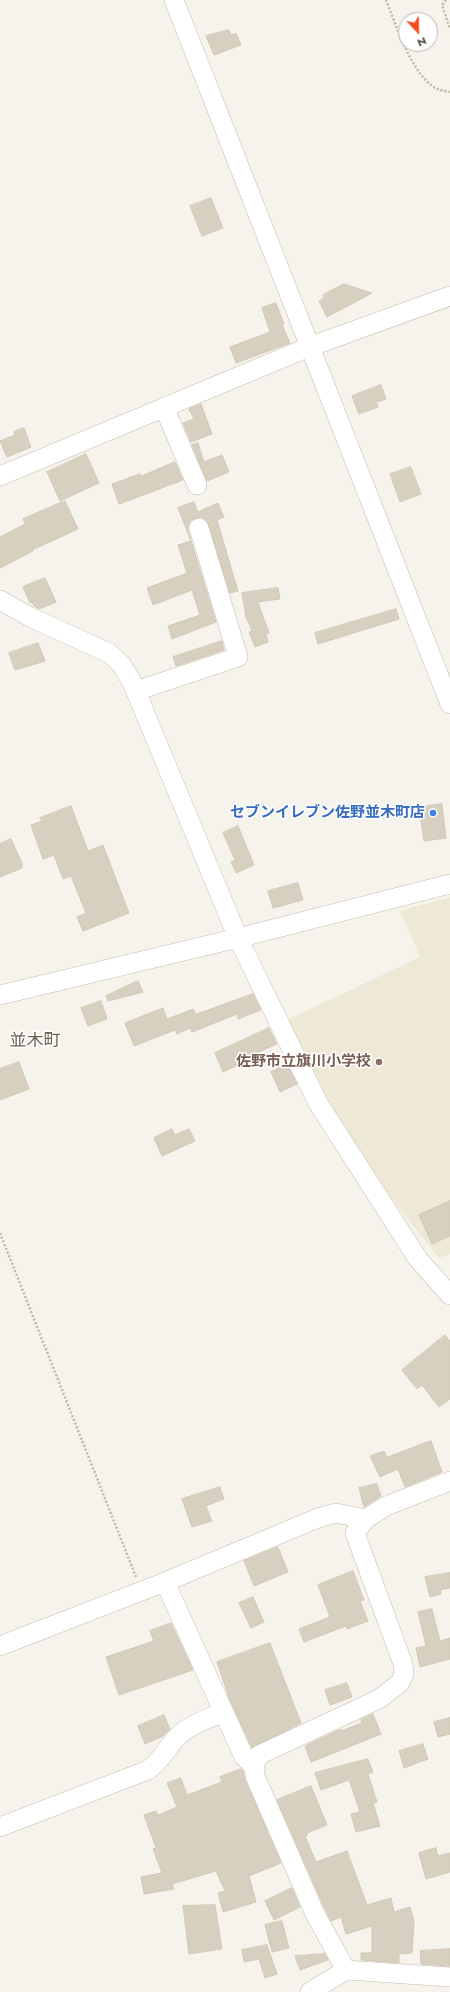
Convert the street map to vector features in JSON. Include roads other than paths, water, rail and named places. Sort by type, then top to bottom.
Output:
[{"type":"street","points":[[174,0],[450,704]]},
{"type":"street","points":[[0,476],[309,347],[450,296]]},
{"type":"street","points":[[164,407],[197,485]]},
{"type":"street","points":[[136,691],[238,657],[199,528]]},
{"type":"street","points":[[0,600],[30,617],[109,653],[121,664],[136,691],[238,938],[318,1104],[418,1259],[450,1295]]},
{"type":"street","points":[[0,995],[238,938],[450,884]]},
{"type":"street","points":[[346,1970],[314,1914],[255,1776],[254,1766],[259,1755],[379,1699],[400,1684],[404,1674],[403,1664],[355,1534],[366,1519],[386,1506],[450,1481]]},
{"type":"street","points":[[0,1646],[165,1582],[318,1518],[336,1513],[366,1519]]},
{"type":"street","points":[[165,1582],[244,1757],[254,1766]]},
{"type":"street","points":[[0,1827],[148,1770],[160,1761],[178,1736],[194,1725],[224,1712]]},
{"type":"street","points":[[310,1992],[346,1970],[450,1977]]},
{"type":"place","name":"セブンイレブン佐野並木町店","points":[[433,813]]},
{"type":"place","name":"佐野市立旗川小学校","points":[[379,1062]]},
{"type":"district","name":"並木町","points":[[35,1042]]}]
